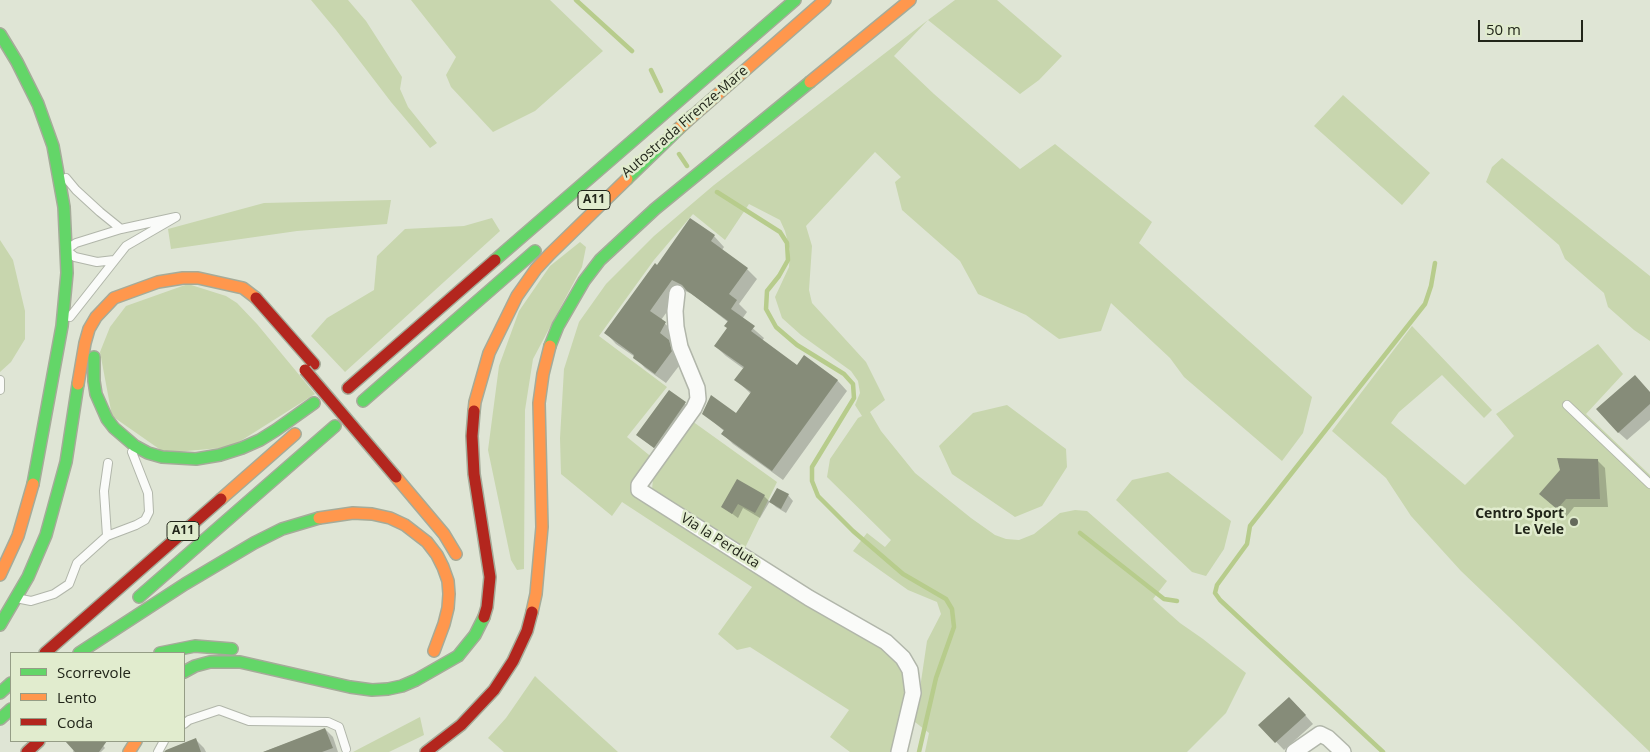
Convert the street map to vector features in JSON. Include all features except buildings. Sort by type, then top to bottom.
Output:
[{"type":"main road","name":"Autostrada Firenze-Mare","points":[[346,385],[408,335],[795,0]]},
{"type":"main road","name":"Autostrada Firenze-Mare","points":[[363,401],[825,0]]},
{"type":"main road","points":[[426,752],[462,725],[494,690],[514,662],[527,632],[540,567],[542,527],[539,403],[543,374],[549,349],[558,326],[584,281],[600,260],[655,209],[910,0]]},
{"type":"main road","points":[[0,34],[17,62],[38,104],[52,146],[64,207],[66,250],[65,298],[62,326],[43,440],[30,497],[18,536],[0,575]]},
{"type":"main road","points":[[185,671],[195,666],[210,662],[240,662],[350,687],[372,690],[402,686],[458,656],[475,635],[486,607],[490,577],[483,520],[474,474],[472,455],[473,421],[475,402],[484,368],[498,332],[517,296],[536,269],[692,116]]},
{"type":"main road","points":[[0,625],[37,559],[59,490],[66,462],[82,358],[89,329],[96,317],[114,298],[144,287],[183,278],[209,281],[235,294],[247,304],[347,401]]},
{"type":"main road","points":[[108,322],[123,302],[144,287]]},
{"type":"main road","points":[[96,348],[93,368],[96,394],[107,418],[127,440],[148,453],[162,458],[196,459],[220,455],[260,440],[317,410]]},
{"type":"main road","points":[[310,367],[444,534],[453,548],[459,566]]},
{"type":"main road","name":"A11","points":[[79,652],[335,426]]},
{"type":"main road","name":"A11","points":[[46,652],[301,428]]},
{"type":"main road","points":[[80,652],[254,542],[307,520],[331,515],[353,513],[372,514],[390,518],[405,524],[427,542],[437,555],[448,581],[449,594],[444,624],[431,653],[446,634],[454,619],[460,594]]},
{"type":"main road","points":[[432,671],[448,653],[455,641]]},
{"type":"main road","points":[[165,652],[188,647],[213,646],[306,665]]},
{"type":"main road","points":[[0,693],[10,684]]},
{"type":"main road","points":[[0,719],[10,710]]},
{"type":"main road","points":[[27,752],[38,742]]},
{"type":"street","name":"Via la Perduta","points":[[677,293],[674,311],[680,347],[696,388],[698,399],[694,408],[639,485],[639,490],[809,598],[886,642],[903,658],[910,670],[913,693],[899,752]]},
{"type":"street","points":[[1294,752],[1320,734],[1328,738],[1343,752]]},
{"type":"lane","points":[[57,166],[76,190],[121,229]]},
{"type":"lane","points":[[62,326],[126,246],[176,217],[121,229],[76,243],[66,250],[75,258],[97,262],[114,260]]},
{"type":"lane","points":[[0,380],[0,390]]},
{"type":"lane","points":[[1567,405],[1650,484]]},
{"type":"lane","points":[[16,598],[31,601],[54,594],[69,584],[77,563],[107,536],[145,520],[149,512],[148,493],[127,440]]},
{"type":"lane","points":[[107,536],[104,491],[108,463]]},
{"type":"lane","points":[[185,723],[189,720],[220,710],[249,721],[328,722],[339,727],[346,749]]},
{"type":"green space","points":[[311,0],[348,0],[366,21],[402,77],[400,89],[408,107],[437,143],[430,148],[391,102]]},
{"type":"green space","points":[[411,0],[550,0],[603,51],[535,111],[493,132],[451,87],[446,75],[456,57]]},
{"type":"green space","points":[[955,0],[997,0],[1062,56],[1039,80],[1020,94],[928,20]]},
{"type":"green space","points":[[928,20],[894,56],[934,94],[1020,169],[1055,144],[1152,222],[1139,243],[1312,397],[1303,433],[1282,461],[1184,377],[1170,358],[1111,303],[1101,331],[1059,339],[1026,315],[978,294],[960,261],[902,210],[895,182],[901,177],[875,152],[806,226],[812,246],[809,290],[812,303],[866,362],[885,400],[870,412],[881,431],[915,473],[971,518],[995,535],[1006,539],[1019,540],[1034,534],[1060,513],[1075,510],[1087,511],[1167,581],[1153,599],[1180,623],[1246,673],[1226,713],[1187,752],[925,752],[929,733],[915,722],[927,641],[941,614],[937,602],[908,590],[853,551],[867,533],[885,547],[891,540],[827,477],[830,459],[858,418],[862,416],[855,405],[860,393],[858,381],[851,371],[801,335],[782,318],[775,297],[789,267],[790,250],[785,231],[780,220],[749,204],[725,240],[693,214],[654,260],[599,336],[667,387],[627,437],[654,459],[630,491],[900,661],[907,677],[906,703],[894,752],[850,752],[830,737],[849,710],[750,647],[737,650],[718,634],[752,587],[622,502],[612,516],[561,474],[560,438],[564,369],[579,322],[606,284],[654,236],[714,185]]},
{"type":"green space","points":[[1343,95],[1430,173],[1402,205],[1314,126]]},
{"type":"green space","points":[[1502,158],[1650,276],[1650,341],[1634,330],[1608,307],[1604,293],[1565,259],[1559,245],[1486,182],[1492,167]]},
{"type":"green space","points":[[391,200],[387,224],[297,231],[171,249],[168,229],[264,203]]},
{"type":"green space","points":[[492,218],[500,231],[345,372],[311,336],[327,318],[374,290],[377,256],[405,229],[464,226]]},
{"type":"green space","points":[[0,240],[13,260],[25,311],[25,339],[11,362],[0,372]]},
{"type":"green space","points":[[580,242],[586,247],[582,267],[533,359],[525,410],[524,569],[517,570],[511,560],[488,450],[499,366],[519,311],[550,266]]},
{"type":"green space","points":[[188,284],[226,296],[237,303],[257,324],[315,394],[231,447],[165,453],[112,416],[100,352],[110,327],[126,306]]},
{"type":"green space","points":[[1412,326],[1492,410],[1484,418],[1442,375],[1399,412],[1391,423],[1465,485],[1514,436],[1496,414],[1598,344],[1623,374],[1586,414],[1650,475],[1650,752],[1461,571],[1411,516],[1386,478],[1332,431]]},
{"type":"green space","points":[[1007,405],[1066,449],[1067,467],[1042,506],[1015,517],[952,474],[939,446],[973,413]]},
{"type":"green space","points":[[692,421],[777,482],[744,550],[652,490],[653,478]]},
{"type":"green space","points":[[1168,472],[1231,521],[1224,549],[1206,576],[1192,572],[1116,500],[1132,480]]},
{"type":"green space","points":[[535,676],[618,752],[504,752],[488,738],[506,718]]},
{"type":"green space","points":[[420,717],[424,735],[389,752],[353,752]]},
{"type":"waterway","points":[[576,0],[632,51]]},
{"type":"waterway","points":[[651,70],[661,91]]},
{"type":"waterway","points":[[679,154],[687,166]]},
{"type":"waterway","points":[[717,192],[780,232],[787,243],[788,260],[779,276],[767,291],[766,309],[776,327],[797,345],[844,374],[853,384],[854,398],[812,467],[812,481],[818,496],[853,531],[903,574],[946,599],[952,609],[954,627],[936,678],[919,752]]},
{"type":"waterway","points":[[1383,752],[1220,600],[1215,593],[1217,585],[1247,544],[1250,526],[1425,304],[1431,286],[1435,263]]},
{"type":"waterway","points":[[1080,533],[1164,599],[1177,601]]},
{"type":"traffic: fast","points":[[495,260],[795,0]]},
{"type":"traffic: fast","points":[[0,34],[17,62],[38,104],[53,146],[64,207],[67,273],[62,326],[33,484]]},
{"type":"traffic: fast","points":[[550,346],[558,326],[584,281],[600,260],[655,209],[810,82]]},
{"type":"traffic: fast","points":[[627,179],[692,116]]},
{"type":"traffic: fast","points":[[363,401],[535,251]]},
{"type":"traffic: fast","points":[[94,357],[96,394],[107,419],[114,428],[135,446],[148,453],[162,457],[196,459],[220,455],[242,448],[260,440],[314,403]]},
{"type":"traffic: fast","points":[[0,625],[28,577],[46,535],[66,462],[78,384]]},
{"type":"traffic: fast","points":[[139,597],[335,426]]},
{"type":"traffic: fast","points":[[81,652],[185,584],[254,543],[282,529],[319,518]]},
{"type":"traffic: fast","points":[[185,671],[195,666],[210,662],[240,662],[350,687],[372,690],[388,689],[416,680],[458,656],[475,635],[484,617]]},
{"type":"traffic: fast","points":[[165,652],[195,646],[232,649]]},
{"type":"traffic: fast","points":[[0,693],[10,684]]},
{"type":"traffic: fast","points":[[0,719],[10,710]]},
{"type":"traffic: slow","points":[[678,129],[825,0]]},
{"type":"traffic: slow","points":[[810,82],[910,0]]},
{"type":"traffic: slow","points":[[474,411],[489,353],[517,296],[536,269],[550,254],[627,179]]},
{"type":"traffic: slow","points":[[78,384],[89,329],[96,317],[114,298],[158,282],[183,278],[198,278],[243,288],[256,298]]},
{"type":"traffic: slow","points":[[532,612],[536,594],[542,527],[539,403],[543,374],[550,346]]},
{"type":"traffic: slow","points":[[221,499],[295,434]]},
{"type":"traffic: slow","points":[[396,477],[444,534],[456,554]]},
{"type":"traffic: slow","points":[[0,575],[18,536],[33,484]]},
{"type":"traffic: slow","points":[[319,518],[353,513],[372,514],[390,518],[405,525],[427,542],[443,567],[448,581],[449,594],[444,624],[434,651]]},
{"type":"traffic: slow","points":[[129,752],[135,742]]},
{"type":"traffic: jam","points":[[348,388],[495,260]]},
{"type":"traffic: jam","points":[[256,298],[314,364]]},
{"type":"traffic: jam","points":[[305,370],[396,477]]},
{"type":"traffic: jam","points":[[474,411],[472,436],[474,474],[490,577],[484,617]]},
{"type":"traffic: jam","points":[[46,652],[221,499]]},
{"type":"traffic: jam","points":[[426,752],[461,725],[494,690],[513,661],[527,631],[532,612]]},
{"type":"traffic: jam","points":[[27,752],[38,742]]},
{"type":"place","name":"Centro Sport Le Vele","points":[[1574,522]]}]
